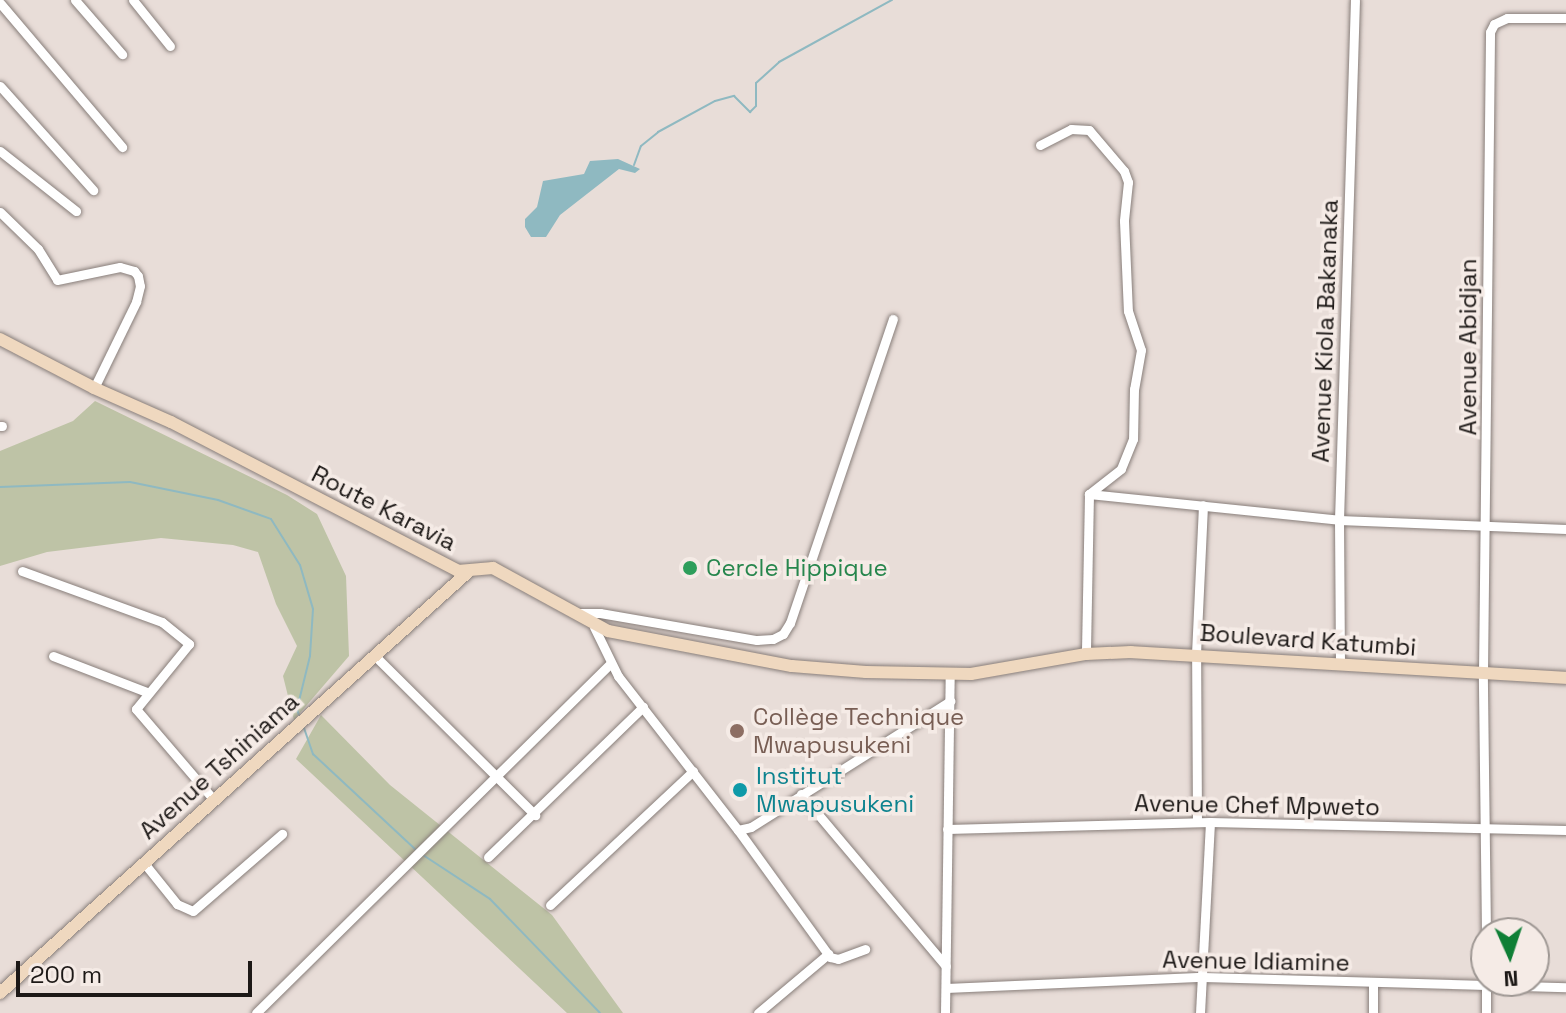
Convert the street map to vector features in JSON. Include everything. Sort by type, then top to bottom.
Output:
[{"type":"street","points":[[75,0],[122,54]]},
{"type":"street","points":[[133,0],[170,46]]},
{"type":"street","name":"Avenue Kiola Bakanaka","points":[[1340,663],[1339,520],[1355,0]]},
{"type":"street","points":[[0,3],[122,147]]},
{"type":"street","name":"Avenue Abidjan","points":[[1486,917],[1483,673],[1487,527],[1490,32],[1496,23],[1516,17],[1566,18]]},
{"type":"street","points":[[0,86],[93,190]]},
{"type":"street","points":[[1040,145],[1071,129],[1091,131],[1124,171],[1128,182],[1124,221],[1128,311],[1141,350],[1134,389],[1133,439],[1121,469],[1089,494]]},
{"type":"street","points":[[0,151],[76,211]]},
{"type":"street","points":[[0,212],[38,249],[57,280],[120,267],[138,276],[140,286],[136,302],[94,388]]},
{"type":"street","points":[[571,613],[600,613],[757,640],[773,639],[783,634],[893,319]]},
{"type":"street","name":"Route Karavia","points":[[0,339],[94,388],[158,415],[449,566],[468,572],[493,568],[594,627],[792,666],[950,674],[990,672],[1048,660]]},
{"type":"street","points":[[1089,494],[1339,520],[1566,529]]},
{"type":"street","points":[[1086,654],[1089,494]]},
{"type":"street","points":[[1197,822],[1196,654],[1203,505]]},
{"type":"street","points":[[449,566],[454,584]]},
{"type":"street","points":[[22,571],[162,622],[187,642],[188,649],[147,692],[136,710],[214,800]]},
{"type":"street","name":"Avenue Tshiniama","points":[[0,993],[468,572]]},
{"type":"street","points":[[594,627],[610,664],[738,830],[828,954],[838,959],[865,949]]},
{"type":"street","name":"Boulevard Katumbi","points":[[1048,660],[1086,654],[1196,654],[1566,678]]},
{"type":"street","points":[[53,656],[147,692]]},
{"type":"street","points":[[375,656],[535,815]]},
{"type":"street","points":[[256,1013],[494,774],[610,664]]},
{"type":"street","points":[[945,1013],[950,674]]},
{"type":"street","points":[[738,830],[751,827],[950,701]]},
{"type":"street","points":[[488,857],[535,815],[643,707]]},
{"type":"street","points":[[550,905],[693,771]]},
{"type":"street","points":[[801,794],[946,966]]},
{"type":"street","points":[[1200,1013],[1210,822]]},
{"type":"street","name":"Avenue Chef Mpweto","points":[[947,829],[1210,822],[1566,830]]},
{"type":"street","points":[[144,863],[177,904],[193,911],[282,834]]},
{"type":"street","points":[[758,1013],[828,954]]},
{"type":"street","name":"Avenue Idiamine","points":[[946,988],[1203,977],[1373,984],[1470,984]]},
{"type":"street","points":[[1373,984],[1373,1013]]},
{"type":"green space","points":[[95,401],[287,495],[317,514],[346,576],[349,656],[294,720],[283,676],[297,646],[276,604],[258,552],[233,545],[161,538],[47,552],[0,566],[0,451],[73,421]]},
{"type":"green space","points":[[321,715],[390,785],[552,915],[623,1013],[567,1013],[296,759]]},
{"type":"water","points":[[618,159],[640,169],[635,173],[619,169],[560,215],[546,237],[531,237],[525,227],[525,219],[537,207],[543,181],[584,174],[590,161]]},
{"type":"waterway","points":[[634,165],[641,146],[658,132],[715,101],[734,96],[750,112],[756,106],[756,83],[779,62],[892,0]]},
{"type":"waterway","points":[[0,487],[130,482],[218,500],[271,519],[300,565],[313,609],[310,656],[297,709],[299,715]]},
{"type":"waterway","points":[[304,728],[313,754],[417,851]]},
{"type":"waterway","points":[[423,855],[490,899],[600,1013]]},
{"type":"place","name":"Cercle Hippique","points":[[690,568]]},
{"type":"place","name":"Collège Technique Mwapusukeni","points":[[737,731]]},
{"type":"place","name":"Institut Mwapusukeni","points":[[740,790]]}]
